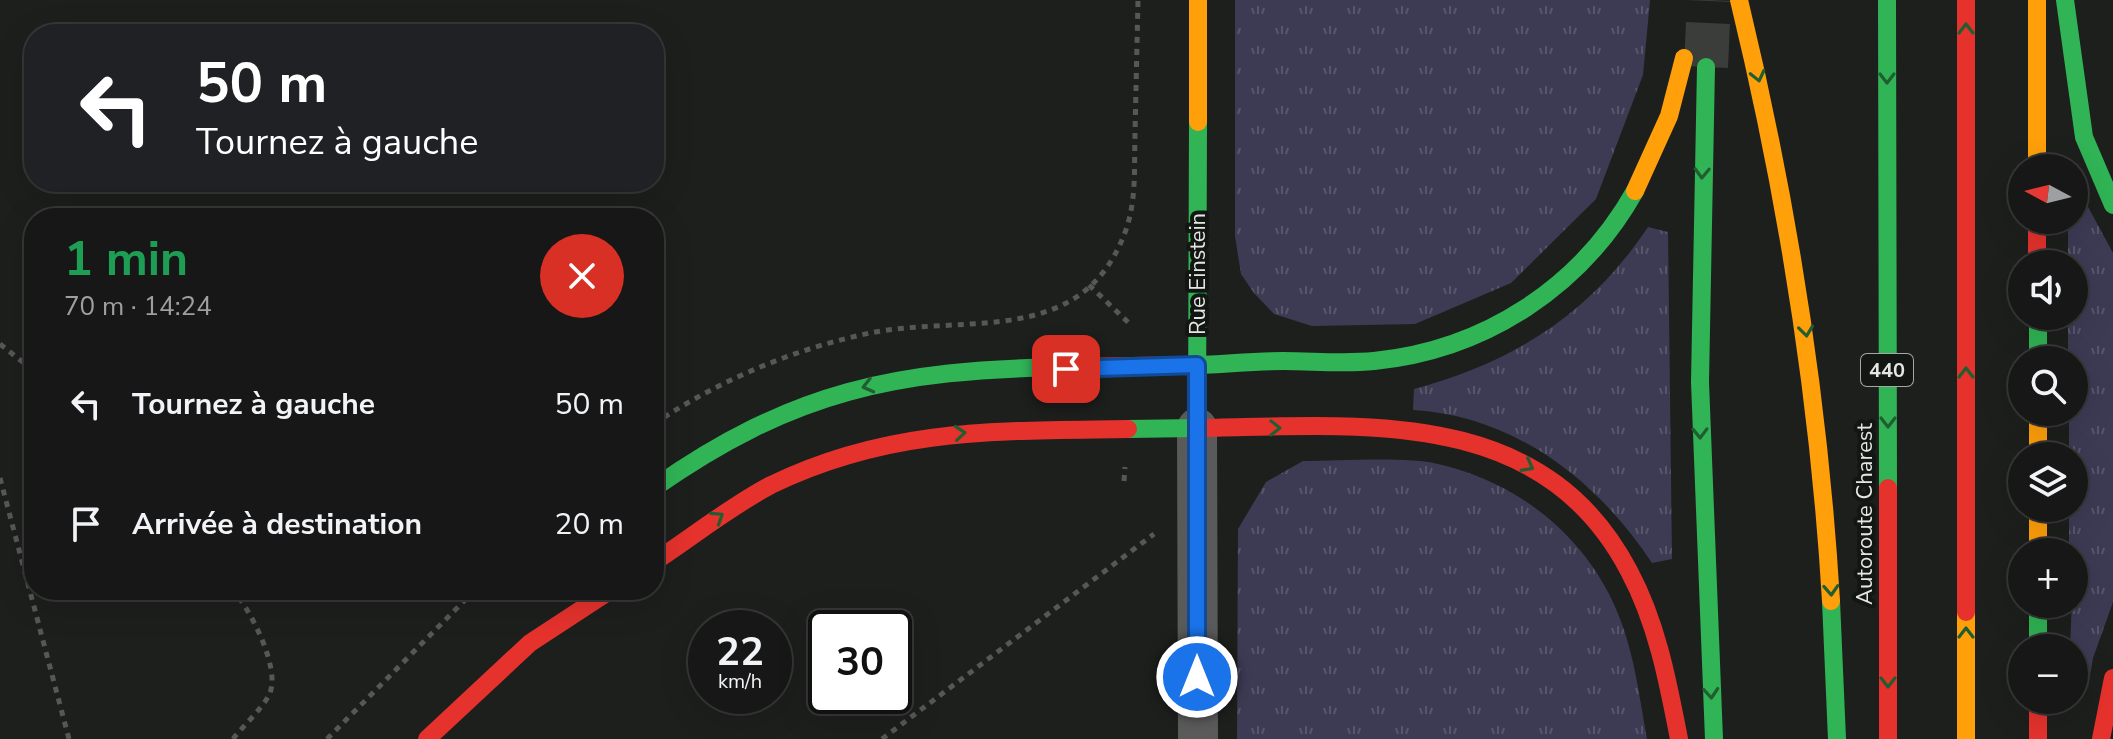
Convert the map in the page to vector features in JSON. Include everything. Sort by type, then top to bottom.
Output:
[{"type":"main road","name":"Rue Einstein","points":[[1197,428],[1198,0]]},
{"type":"main road","points":[[1739,0],[1772,139],[1802,298],[1828,540],[1837,739]]},
{"type":"main road","name":"Autoroute Charest","points":[[1887,0],[1888,739]]},
{"type":"main road","points":[[1966,0],[1966,739]]},
{"type":"main road","points":[[2037,0],[2037,154]]},
{"type":"main road","points":[[2065,0],[2084,137],[2113,205]]},
{"type":"main road","points":[[664,481],[716,446],[754,427],[831,396],[871,384],[952,373],[1383,360],[1454,343],[1490,328],[1533,303],[1602,246],[1627,213],[1664,137],[1684,58]]},
{"type":"main road","points":[[1706,67],[1700,382],[1704,574],[1714,739]]},
{"type":"main road","points":[[664,555],[718,516],[770,486],[848,454],[890,442],[977,431],[1367,428],[1425,432],[1479,443],[1533,467],[1558,483],[1599,522],[1635,576],[1659,644],[1679,739]]},
{"type":"main road","points":[[427,739],[530,643],[596,600]]},
{"type":"main road","points":[[530,643],[561,601]]},
{"type":"main road","points":[[2101,739],[2113,678]]},
{"type":"main road","points":[[2038,714],[2038,739]]},
{"type":"street","name":"Rue Einstein","points":[[1197,428],[1198,739]]},
{"type":"path","points":[[1133,326],[1089,285],[1115,254],[1130,216],[1138,0]]},
{"type":"path","points":[[0,344],[24,363]]},
{"type":"path","points":[[0,478],[24,569]]},
{"type":"path","points":[[882,739],[1154,534]]},
{"type":"path","points":[[32,600],[69,739]]},
{"type":"path","points":[[233,739],[271,693],[271,661],[241,600]]},
{"type":"path","points":[[327,739],[465,600]]},
{"type":"green space","points":[[1235,0],[1650,0],[1643,75],[1596,199],[1511,283],[1415,324],[1312,326],[1274,314],[1241,274],[1235,236]]},
{"type":"green space","points":[[2088,207],[2113,253],[2113,602],[2093,658],[2088,687],[2088,634],[2071,634],[2071,618],[2088,618],[2088,538],[2069,538],[2069,522],[2088,522],[2088,442],[2069,442],[2069,426],[2088,426],[2088,346],[2068,346],[2068,330],[2088,330],[2088,250],[2068,250],[2068,234],[2088,234]]},
{"type":"green space","points":[[1648,227],[1668,232],[1672,559],[1652,563],[1606,505],[1550,458],[1519,439],[1486,425],[1450,415],[1413,410],[1414,389],[1484,365],[1517,349],[1575,309],[1626,258]]},
{"type":"green space","points":[[1391,460],[1438,464],[1503,488],[1558,527],[1581,551],[1601,579],[1616,610],[1631,655],[1647,739],[1237,739],[1238,529],[1266,482],[1303,461]]},
{"type":"tunnel","points":[[1706,67],[1709,0]]},
{"type":"traffic: fast","points":[[1887,0],[1888,488]]},
{"type":"traffic: fast","points":[[2065,0],[2084,137],[2113,205]]},
{"type":"traffic: fast","points":[[1706,67],[1700,382],[1714,739]]},
{"type":"traffic: fast","points":[[1128,429],[1197,428],[1198,122]]},
{"type":"traffic: fast","points":[[1197,365],[1374,361],[1454,343],[1491,328],[1526,308],[1558,284],[1587,257],[1635,191]]},
{"type":"traffic: fast","points":[[2038,330],[2038,346]]},
{"type":"traffic: fast","points":[[664,482],[754,428],[801,407],[848,392],[949,373],[1064,367]]},
{"type":"traffic: fast","points":[[1831,601],[1837,739]]},
{"type":"traffic: fast","points":[[2038,618],[2038,634]]},
{"type":"traffic: slow","points":[[1198,0],[1198,122]]},
{"type":"traffic: slow","points":[[1739,0],[1772,149],[1798,299],[1818,449],[1831,601]]},
{"type":"traffic: slow","points":[[2037,0],[2037,154]]},
{"type":"traffic: slow","points":[[1635,191],[1669,116],[1684,58]]},
{"type":"traffic: slow","points":[[2038,426],[2038,442]]},
{"type":"traffic: slow","points":[[2038,522],[2038,538]]},
{"type":"traffic: slow","points":[[1966,612],[1966,739]]},
{"type":"traffic: jam","points":[[1966,0],[1966,612]]},
{"type":"traffic: jam","points":[[2037,234],[2037,250]]},
{"type":"traffic: jam","points":[[1064,367],[1197,365]]},
{"type":"traffic: jam","points":[[1197,428],[1381,428],[1440,436],[1496,451],[1547,478],[1592,517],[1629,571],[1654,632],[1679,739]]},
{"type":"traffic: jam","points":[[664,555],[771,485],[859,452],[903,442],[990,432],[1128,429]]},
{"type":"traffic: jam","points":[[1888,488],[1888,739]]},
{"type":"traffic: jam","points":[[427,739],[530,643],[596,600]]},
{"type":"traffic: jam","points":[[2101,739],[2113,678]]},
{"type":"traffic: jam","points":[[2038,714],[2038,739]]},
{"type":"route","points":[[1066,369],[1197,365],[1197,677]]}]
